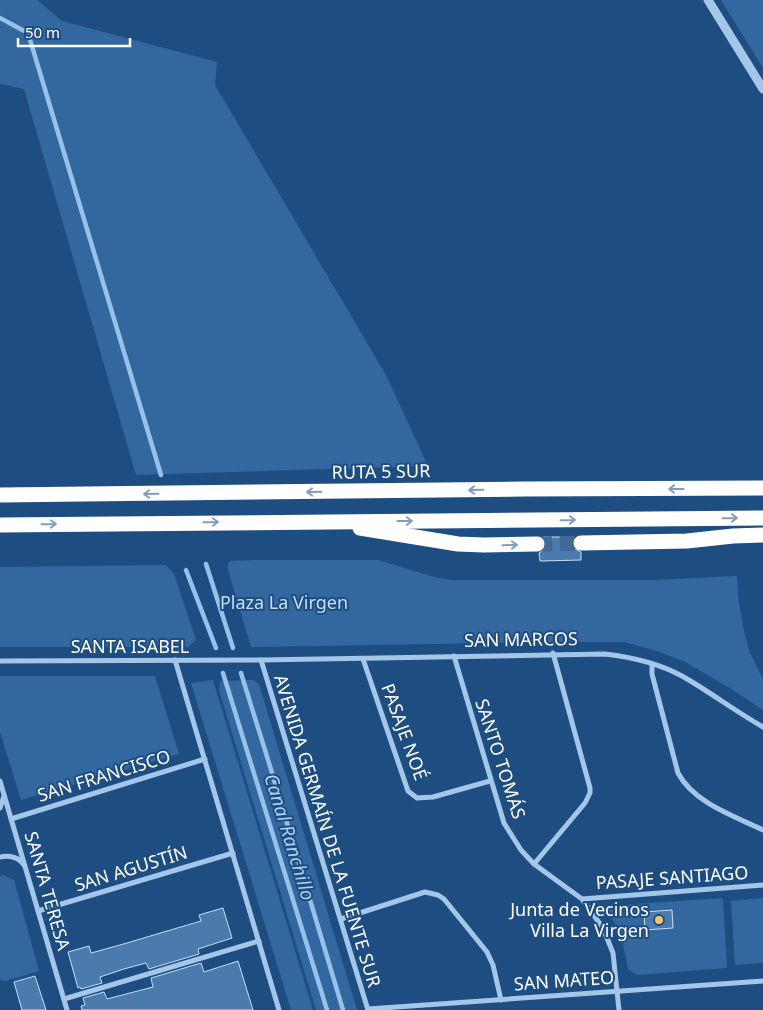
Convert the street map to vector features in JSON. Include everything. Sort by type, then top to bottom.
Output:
[{"type":"highway","points":[[742,489],[763,482]]},
{"type":"highway","name":"RUTA 5 SUR","points":[[0,496],[763,488]]},
{"type":"highway","points":[[0,525],[763,518]]},
{"type":"highway","points":[[304,521],[458,544],[537,544]]},
{"type":"highway","points":[[581,544],[688,541],[763,535]]},
{"type":"street","points":[[708,0],[763,89]]},
{"type":"street","points":[[534,864],[585,803],[590,793],[553,653]]},
{"type":"street","name":"SAN MARCOS","points":[[260,660],[553,653],[605,654],[635,658],[681,676],[763,727]]},
{"type":"street","name":"SANTO TOMÁS","points":[[454,656],[504,823],[521,850],[534,864],[582,899],[599,922],[609,941],[615,966],[619,1010]]},
{"type":"street","name":"PASAJE NOÉ","points":[[363,658],[408,791],[417,798],[432,797],[490,781]]},
{"type":"street","points":[[175,660],[279,1010]]},
{"type":"street","name":"SANTA ISABEL","points":[[0,661],[260,660]]},
{"type":"street","name":"AVENIDA GERMAÍN DE LA FUENTE SUR","points":[[260,660],[368,1010]]},
{"type":"street","points":[[652,664],[652,674],[678,773],[682,781],[712,806],[763,830]]},
{"type":"street","name":"SAN FRANCISCO","points":[[11,818],[205,760]]},
{"type":"street","name":"SANTA TERESA","points":[[0,781],[2,798],[11,818],[67,1010]]},
{"type":"street","points":[[0,808],[2,798]]},
{"type":"street","name":"SAN AGUSTÍN","points":[[38,911],[233,853]]},
{"type":"street","points":[[0,857],[9,856],[16,858],[25,867]]},
{"type":"street","name":"PASAJE SANTIAGO","points":[[582,899],[763,885]]},
{"type":"street","points":[[341,919],[425,892],[438,895],[444,899],[487,952],[493,965],[501,1000]]},
{"type":"street","points":[[64,999],[259,941]]},
{"type":"street","name":"SAN MATEO","points":[[368,1010],[763,981]]},
{"type":"green space","points":[[0,0],[37,0],[62,21],[217,62],[215,85],[386,375],[428,466],[136,475],[24,89],[0,84]]},
{"type":"green space","points":[[721,0],[763,0],[763,68]]},
{"type":"green space","name":"Plaza La Virgen","points":[[378,560],[434,577],[452,580],[652,580],[737,576],[738,597],[744,631],[750,653],[763,679],[763,710],[685,662],[657,651],[624,642],[251,647],[227,566],[230,561]]},
{"type":"green space","points":[[166,565],[174,574],[196,640],[188,647],[0,647],[0,567]]},
{"type":"green space","points":[[0,676],[155,676],[179,754],[21,800],[0,732]]},
{"type":"green space","points":[[213,680],[313,1010],[291,1010],[191,683]]},
{"type":"green space","points":[[253,680],[259,684],[357,1010],[316,1010],[219,690],[220,681]]},
{"type":"green space","points":[[3,875],[14,880],[39,971],[5,981],[0,980],[0,876]]},
{"type":"green space","points":[[723,898],[727,968],[637,975],[628,969],[620,936],[605,906]]},
{"type":"green space","points":[[763,898],[763,963],[735,965],[731,901]]},
{"type":"building","points":[[543,537],[574,537],[573,548],[581,552],[581,560],[540,561],[539,553],[545,549],[546,544]]},
{"type":"building","points":[[223,908],[232,938],[198,949],[199,954],[149,969],[146,963],[124,969],[100,977],[102,983],[81,989],[80,987],[78,988],[68,952],[89,946],[91,953],[120,945],[201,921],[199,915]]},
{"type":"building","name":"Junta de Vecinos Villa La Virgen","points":[[672,910],[673,928],[645,930],[644,912]]},
{"type":"building","points":[[238,961],[253,1010],[82,1010],[81,1006],[85,1005],[83,998],[104,992],[107,999],[153,987],[151,978],[201,963],[204,972]]},
{"type":"building","points":[[35,976],[46,1010],[22,1010],[14,982]]},
{"type":"waterway","points":[[0,18],[28,33],[161,475]]},
{"type":"waterway","points":[[206,564],[233,648]]},
{"type":"waterway","name":"Canal Ranchillo","points":[[186,570],[216,648]]},
{"type":"waterway","name":"Canal Ranchillo","points":[[223,673],[327,1010]]},
{"type":"waterway","points":[[241,673],[343,1010]]},
{"type":"tunnel","points":[[537,544],[581,543]]},
{"type":"place","name":"Junta de Vecinos Villa La Virgen","points":[[659,920]]}]
